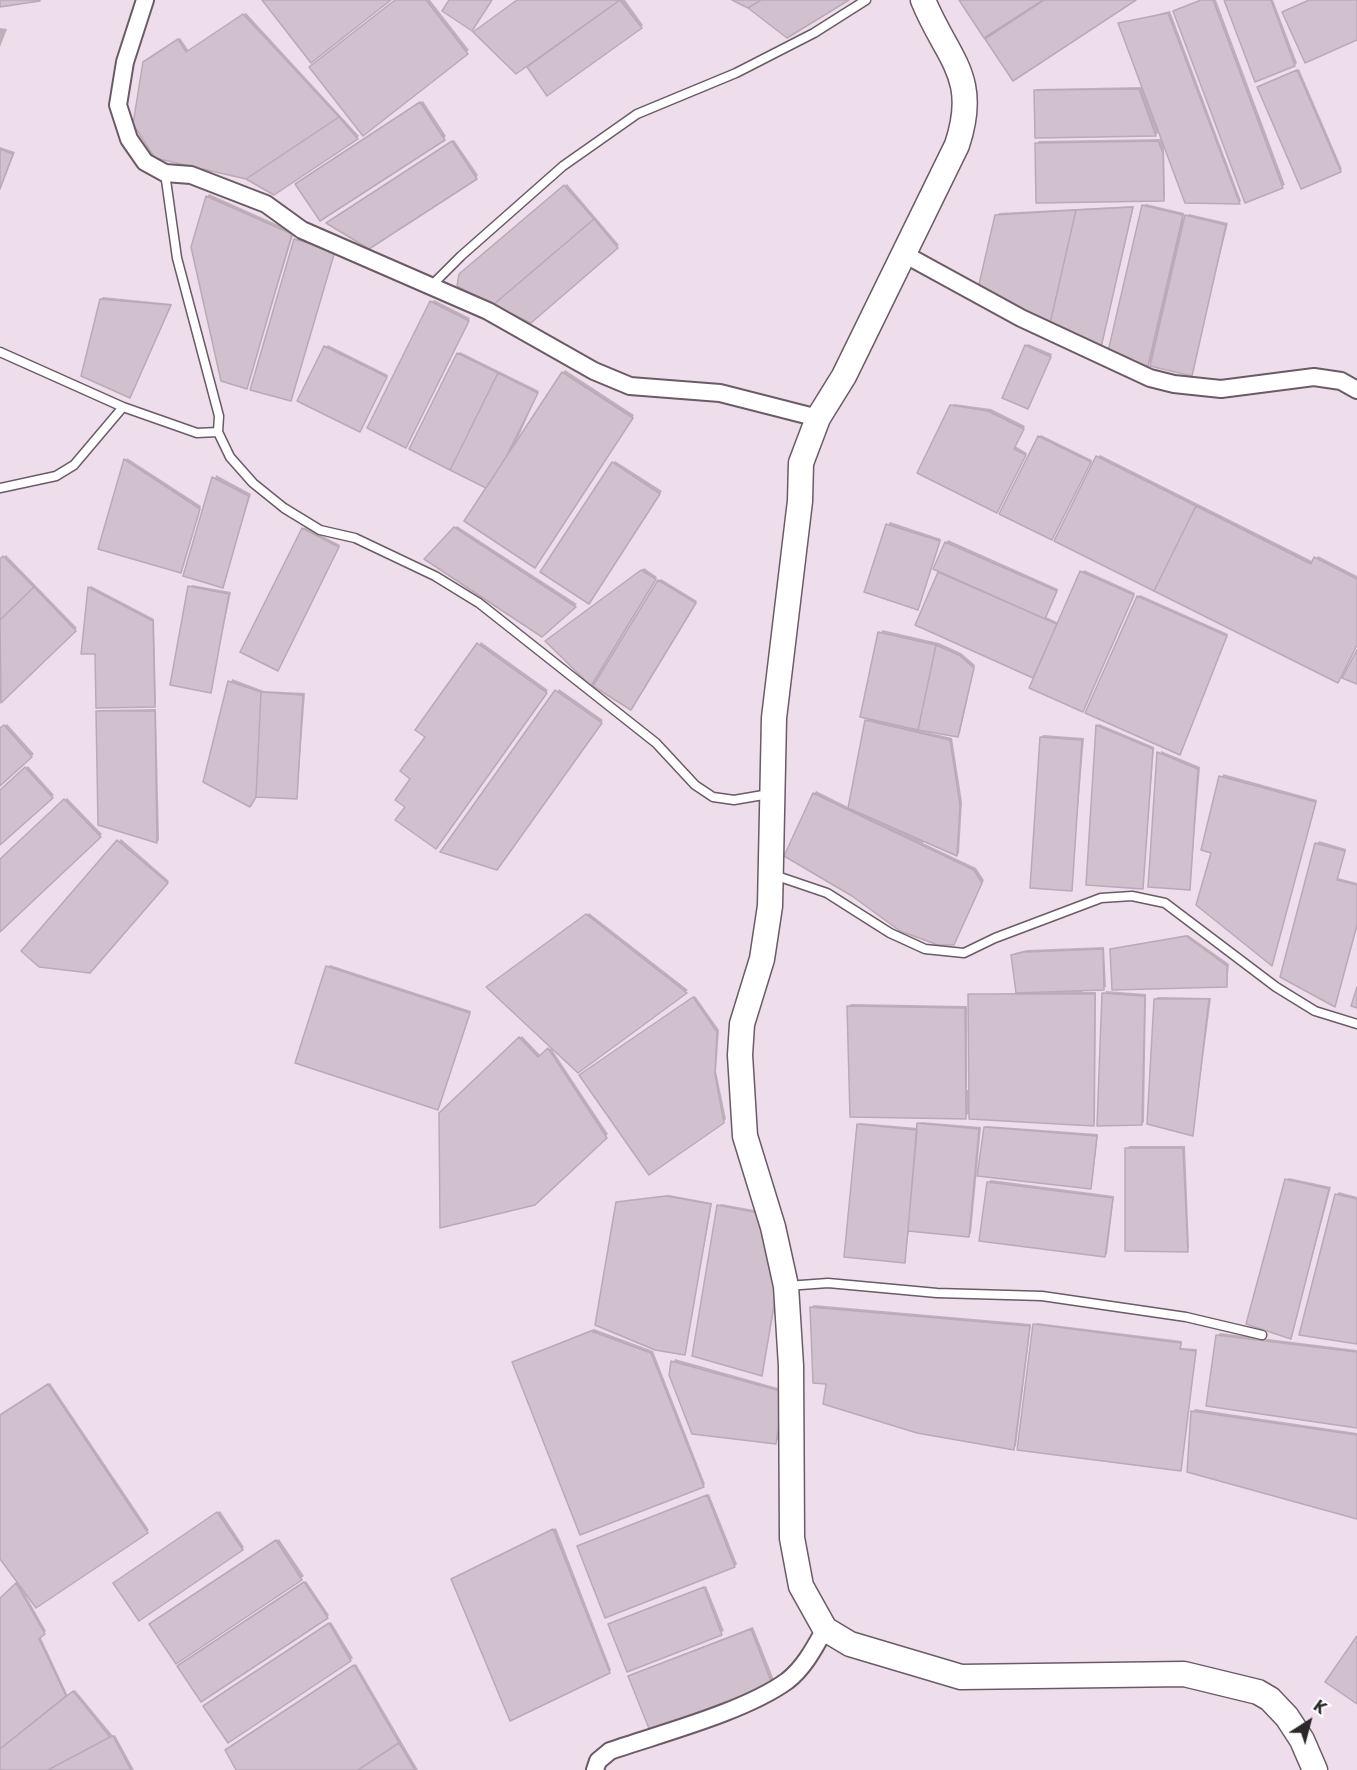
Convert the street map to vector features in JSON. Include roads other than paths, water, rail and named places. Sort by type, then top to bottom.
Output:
[{"type":"street","points":[[145,0],[125,62],[118,105],[129,139],[145,162],[165,173],[191,175],[266,204],[302,230],[488,312],[594,371],[630,386],[720,393],[818,418]]},
{"type":"street","points":[[923,0],[936,32],[959,68],[966,96],[965,120],[957,145],[844,376],[818,418],[801,463],[800,501],[774,718],[770,906],[762,960],[742,1024],[740,1055],[745,1136],[773,1227],[786,1286],[791,1366],[792,1538],[801,1586],[825,1629],[850,1644],[961,1677],[1184,1674],[1258,1692],[1269,1699],[1287,1717],[1302,1740],[1315,1770]]},
{"type":"street","points":[[904,254],[1021,318],[1150,378],[1174,384],[1221,389],[1314,377],[1341,381],[1357,390]]},
{"type":"street","points":[[595,1770],[598,1761],[610,1751],[752,1701],[788,1680],[807,1660],[825,1629]]},
{"type":"lane","points":[[432,286],[461,256],[564,166],[637,114],[736,73],[814,33],[866,0]]},
{"type":"lane","points":[[165,173],[177,258],[219,416],[218,432],[230,457],[253,483],[284,508],[320,530],[356,538],[415,567],[479,603],[656,743],[695,785],[713,797],[734,800],[772,793]]},
{"type":"lane","points":[[0,352],[123,407],[197,433],[218,432]]},
{"type":"lane","points":[[0,488],[56,476],[74,465],[123,407]]},
{"type":"lane","points":[[771,874],[827,893],[890,933],[925,950],[964,953],[995,938],[1101,898],[1132,896],[1166,903],[1275,987],[1315,1011],[1357,1024]]},
{"type":"lane","points":[[786,1286],[828,1283],[936,1293],[1042,1296],[1186,1317],[1262,1335]]}]
